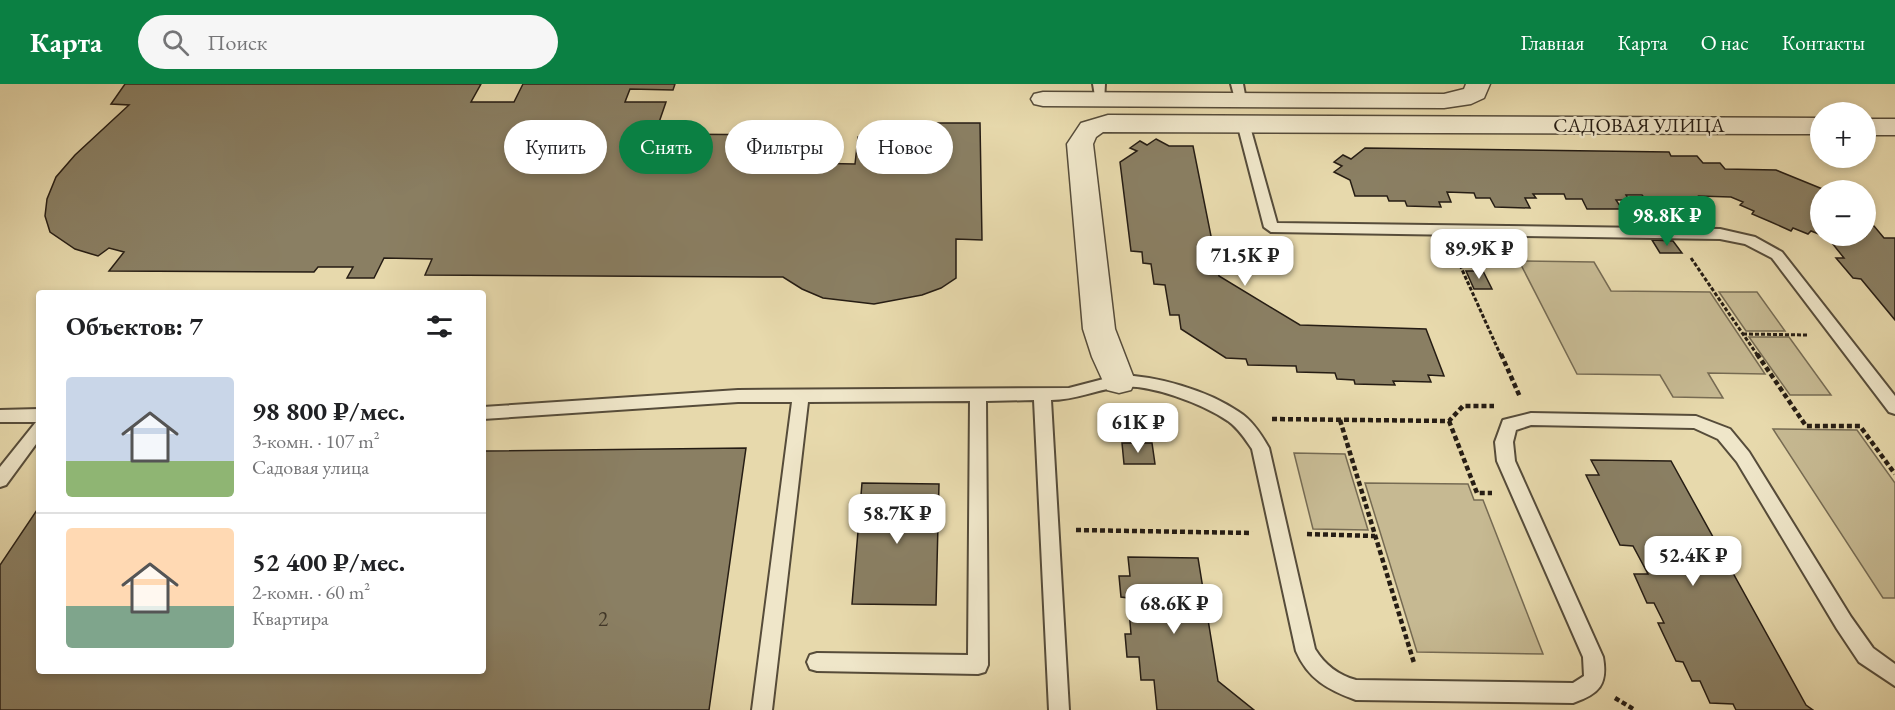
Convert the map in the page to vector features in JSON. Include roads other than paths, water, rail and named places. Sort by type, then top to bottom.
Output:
[{"type":"street","points":[[1043,99],[1100,91],[1240,102],[1444,101],[1462,99],[1476,89],[1486,102],[1497,124]]},
{"type":"street","points":[[1119,381],[1108,357],[1099,328],[1080,144],[1082,137],[1096,124],[1240,102]]},
{"type":"street","name":"САДОВАЯ УЛИЦА","points":[[1240,102],[1497,124],[1810,126]]},
{"type":"street","points":[[1876,127],[1895,127]]},
{"type":"lane","points":[[1240,102],[1271,226],[1739,235],[1759,243],[1776,255],[1895,408]]},
{"type":"lane","points":[[486,414],[738,396],[1042,394],[1078,392],[1119,381],[1146,382],[1191,396],[1229,414],[1247,428],[1260,448],[1306,651],[1313,666],[1326,678],[1356,690],[1574,693],[1585,690],[1592,683],[1596,672],[1593,657],[1506,461],[1504,442],[1509,425],[1528,413],[1696,422],[1724,434],[1743,457],[1844,623],[1866,655],[1895,676]]},
{"type":"lane","points":[[817,662],[978,665],[978,394]]},
{"type":"lane","points":[[1042,394],[1059,710]]},
{"type":"lane","points":[[762,710],[801,395]]},
{"type":"lane","points":[[0,416],[36,415]]},
{"type":"lane","points":[[0,480],[36,431]]}]
